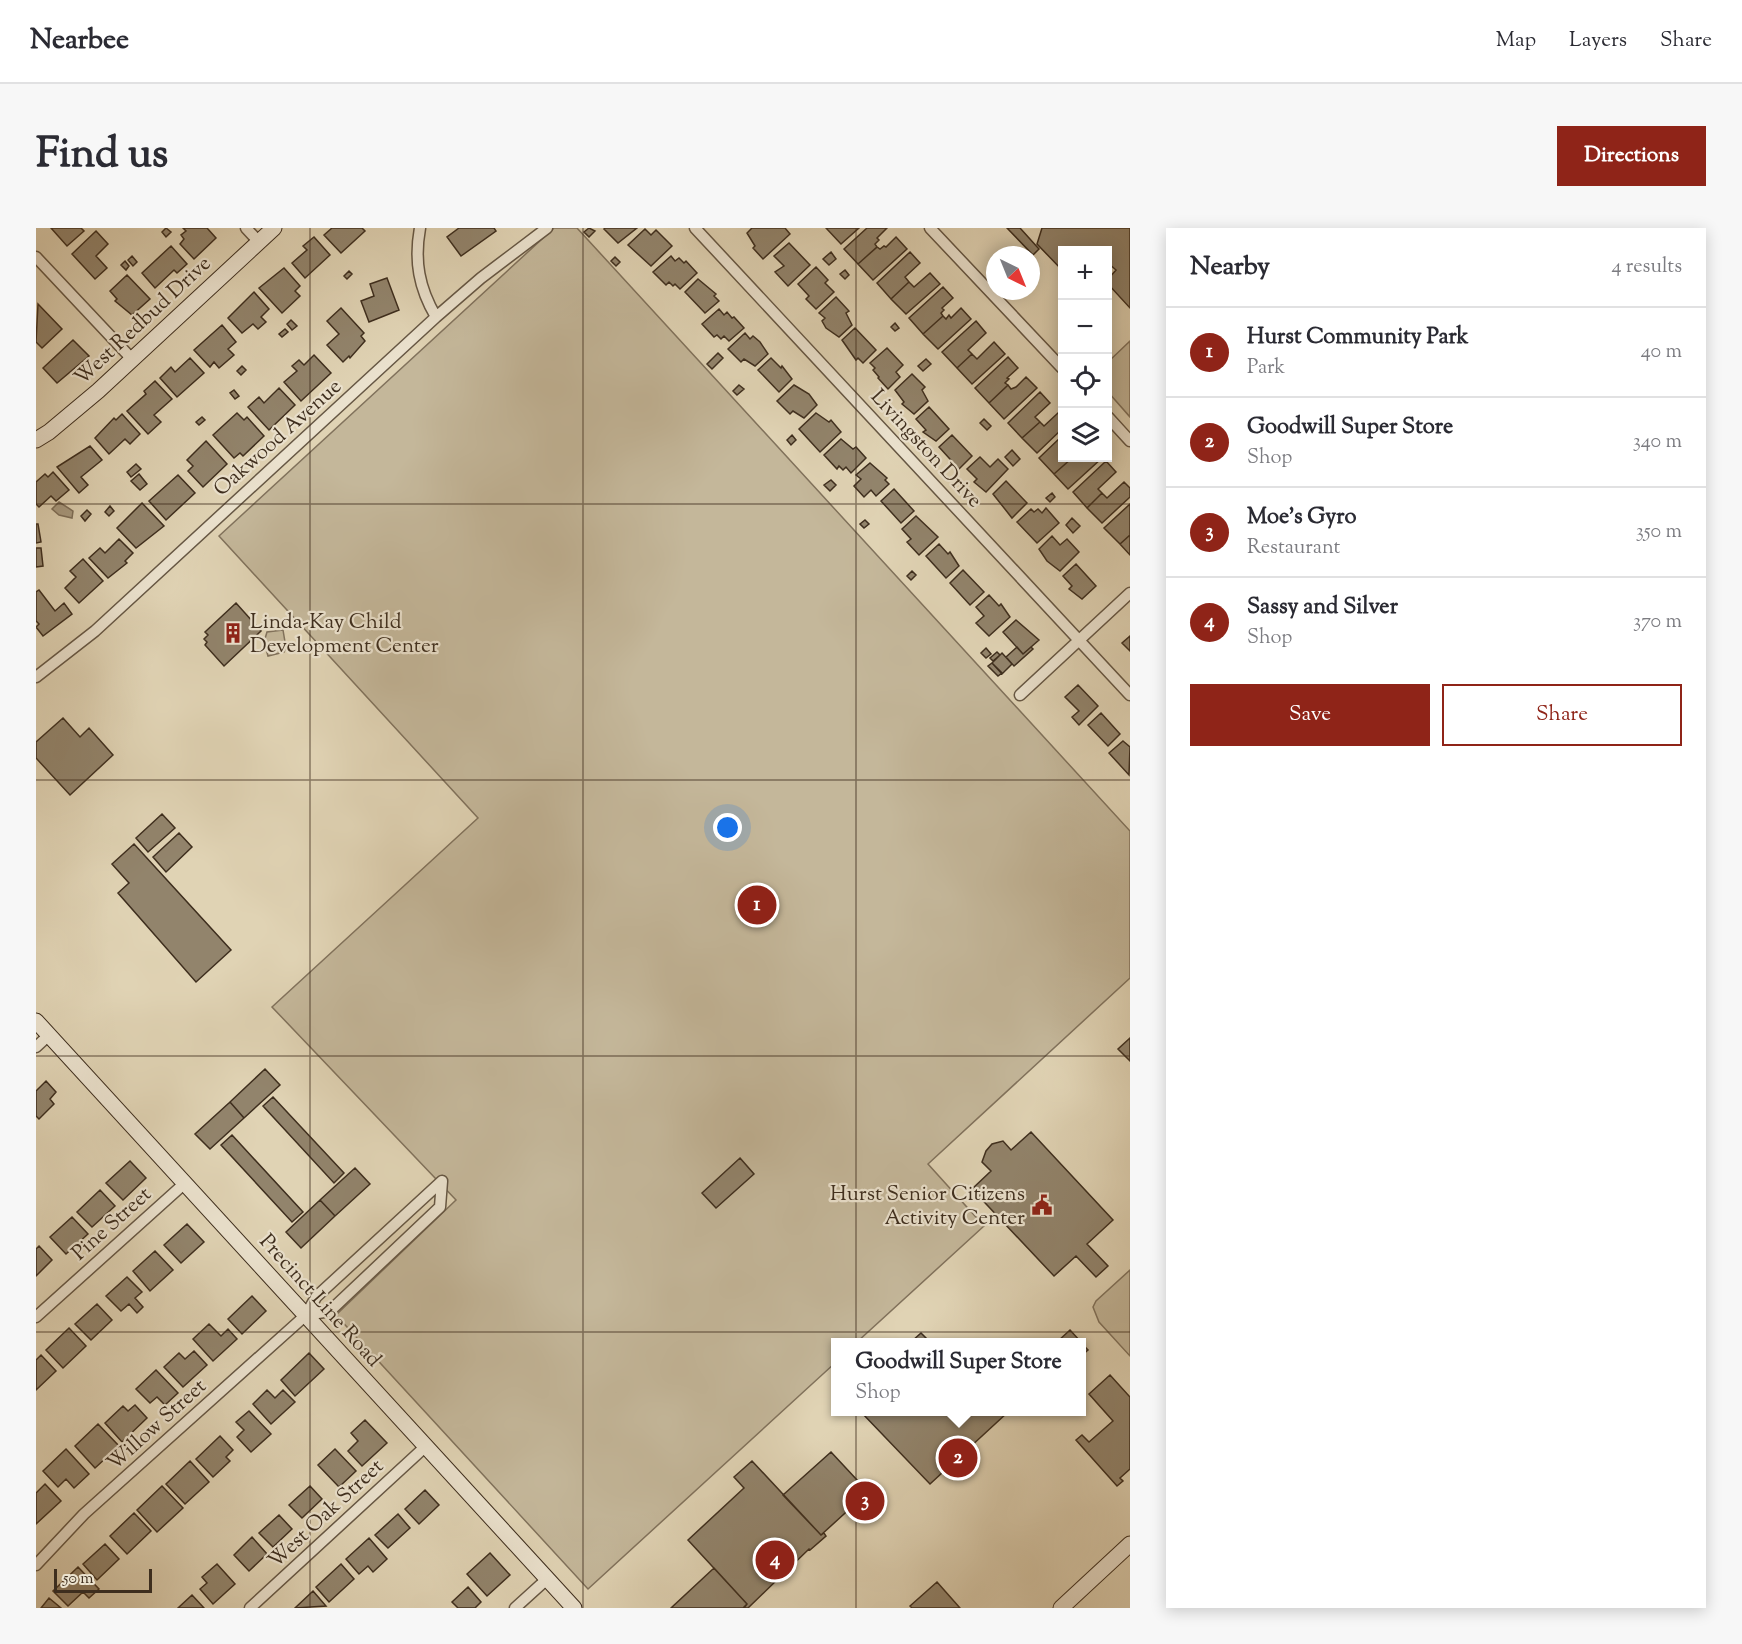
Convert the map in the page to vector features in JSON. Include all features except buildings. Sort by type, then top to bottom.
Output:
[{"type":"main road","name":"West Redbud Drive","points":[[36,440],[98,391],[274,228]]},
{"type":"main road","name":"Precinct Line Road","points":[[36,1021],[574,1608]]},
{"type":"main road","points":[[1061,1608],[1130,1544]]},
{"type":"street","points":[[246,228],[259,242]]},
{"type":"street","points":[[420,228],[416,251],[417,271],[428,305],[436,317]]},
{"type":"street","name":"Oakwood Avenue","points":[[37,674],[95,631],[436,317],[481,278],[547,228]]},
{"type":"street","name":"Livingston Drive","points":[[695,228],[1130,695]]},
{"type":"street","points":[[930,228],[1058,364]]},
{"type":"street","points":[[36,256],[131,358]]},
{"type":"street","points":[[1112,422],[1130,441]]},
{"type":"street","points":[[1020,695],[1130,593]]},
{"type":"street","points":[[36,1047],[49,1035]]},
{"type":"street","name":"Willow Street","points":[[36,1564],[84,1514],[306,1315],[316,1297],[442,1181],[440,1207],[330,1311],[306,1315]]},
{"type":"street","name":"Pine Street","points":[[36,1317],[185,1183]]},
{"type":"street","name":"West Oak Street","points":[[250,1608],[426,1446]]},
{"type":"street","points":[[515,1608],[547,1579]]},
{"type":"shaded area","points":[[554,228],[577,228],[1130,831],[1130,978],[928,1164],[984,1226],[861,1338],[831,1338],[831,1367],[588,1589],[336,1315],[456,1200],[272,1007],[478,818],[219,536]]},
{"type":"shaded area","points":[[1130,341],[1130,417],[1112,397],[1112,358]]},
{"type":"shaded area","points":[[59,502],[73,511],[72,518],[59,515],[52,509]]},
{"type":"shaded area","points":[[283,630],[286,648],[284,652],[268,656],[264,642],[267,632]]},
{"type":"shaded area","points":[[1130,1270],[1130,1356],[1099,1322],[1093,1307],[1096,1301]]},
{"type":"place","name":"Linda-Kay Child Development Center","points":[[233,633]]},
{"type":"place","name":"Hurst Community Park","points":[[757,905]]},
{"type":"place","name":"Hurst Senior Citizens Activity Center","points":[[1042,1205]]},
{"type":"place","name":"Goodwill Super Store","points":[[958,1458]]},
{"type":"place","name":"Moe's Gyro","points":[[865,1501]]},
{"type":"place","name":"Sassy and Silver","points":[[775,1560]]}]
